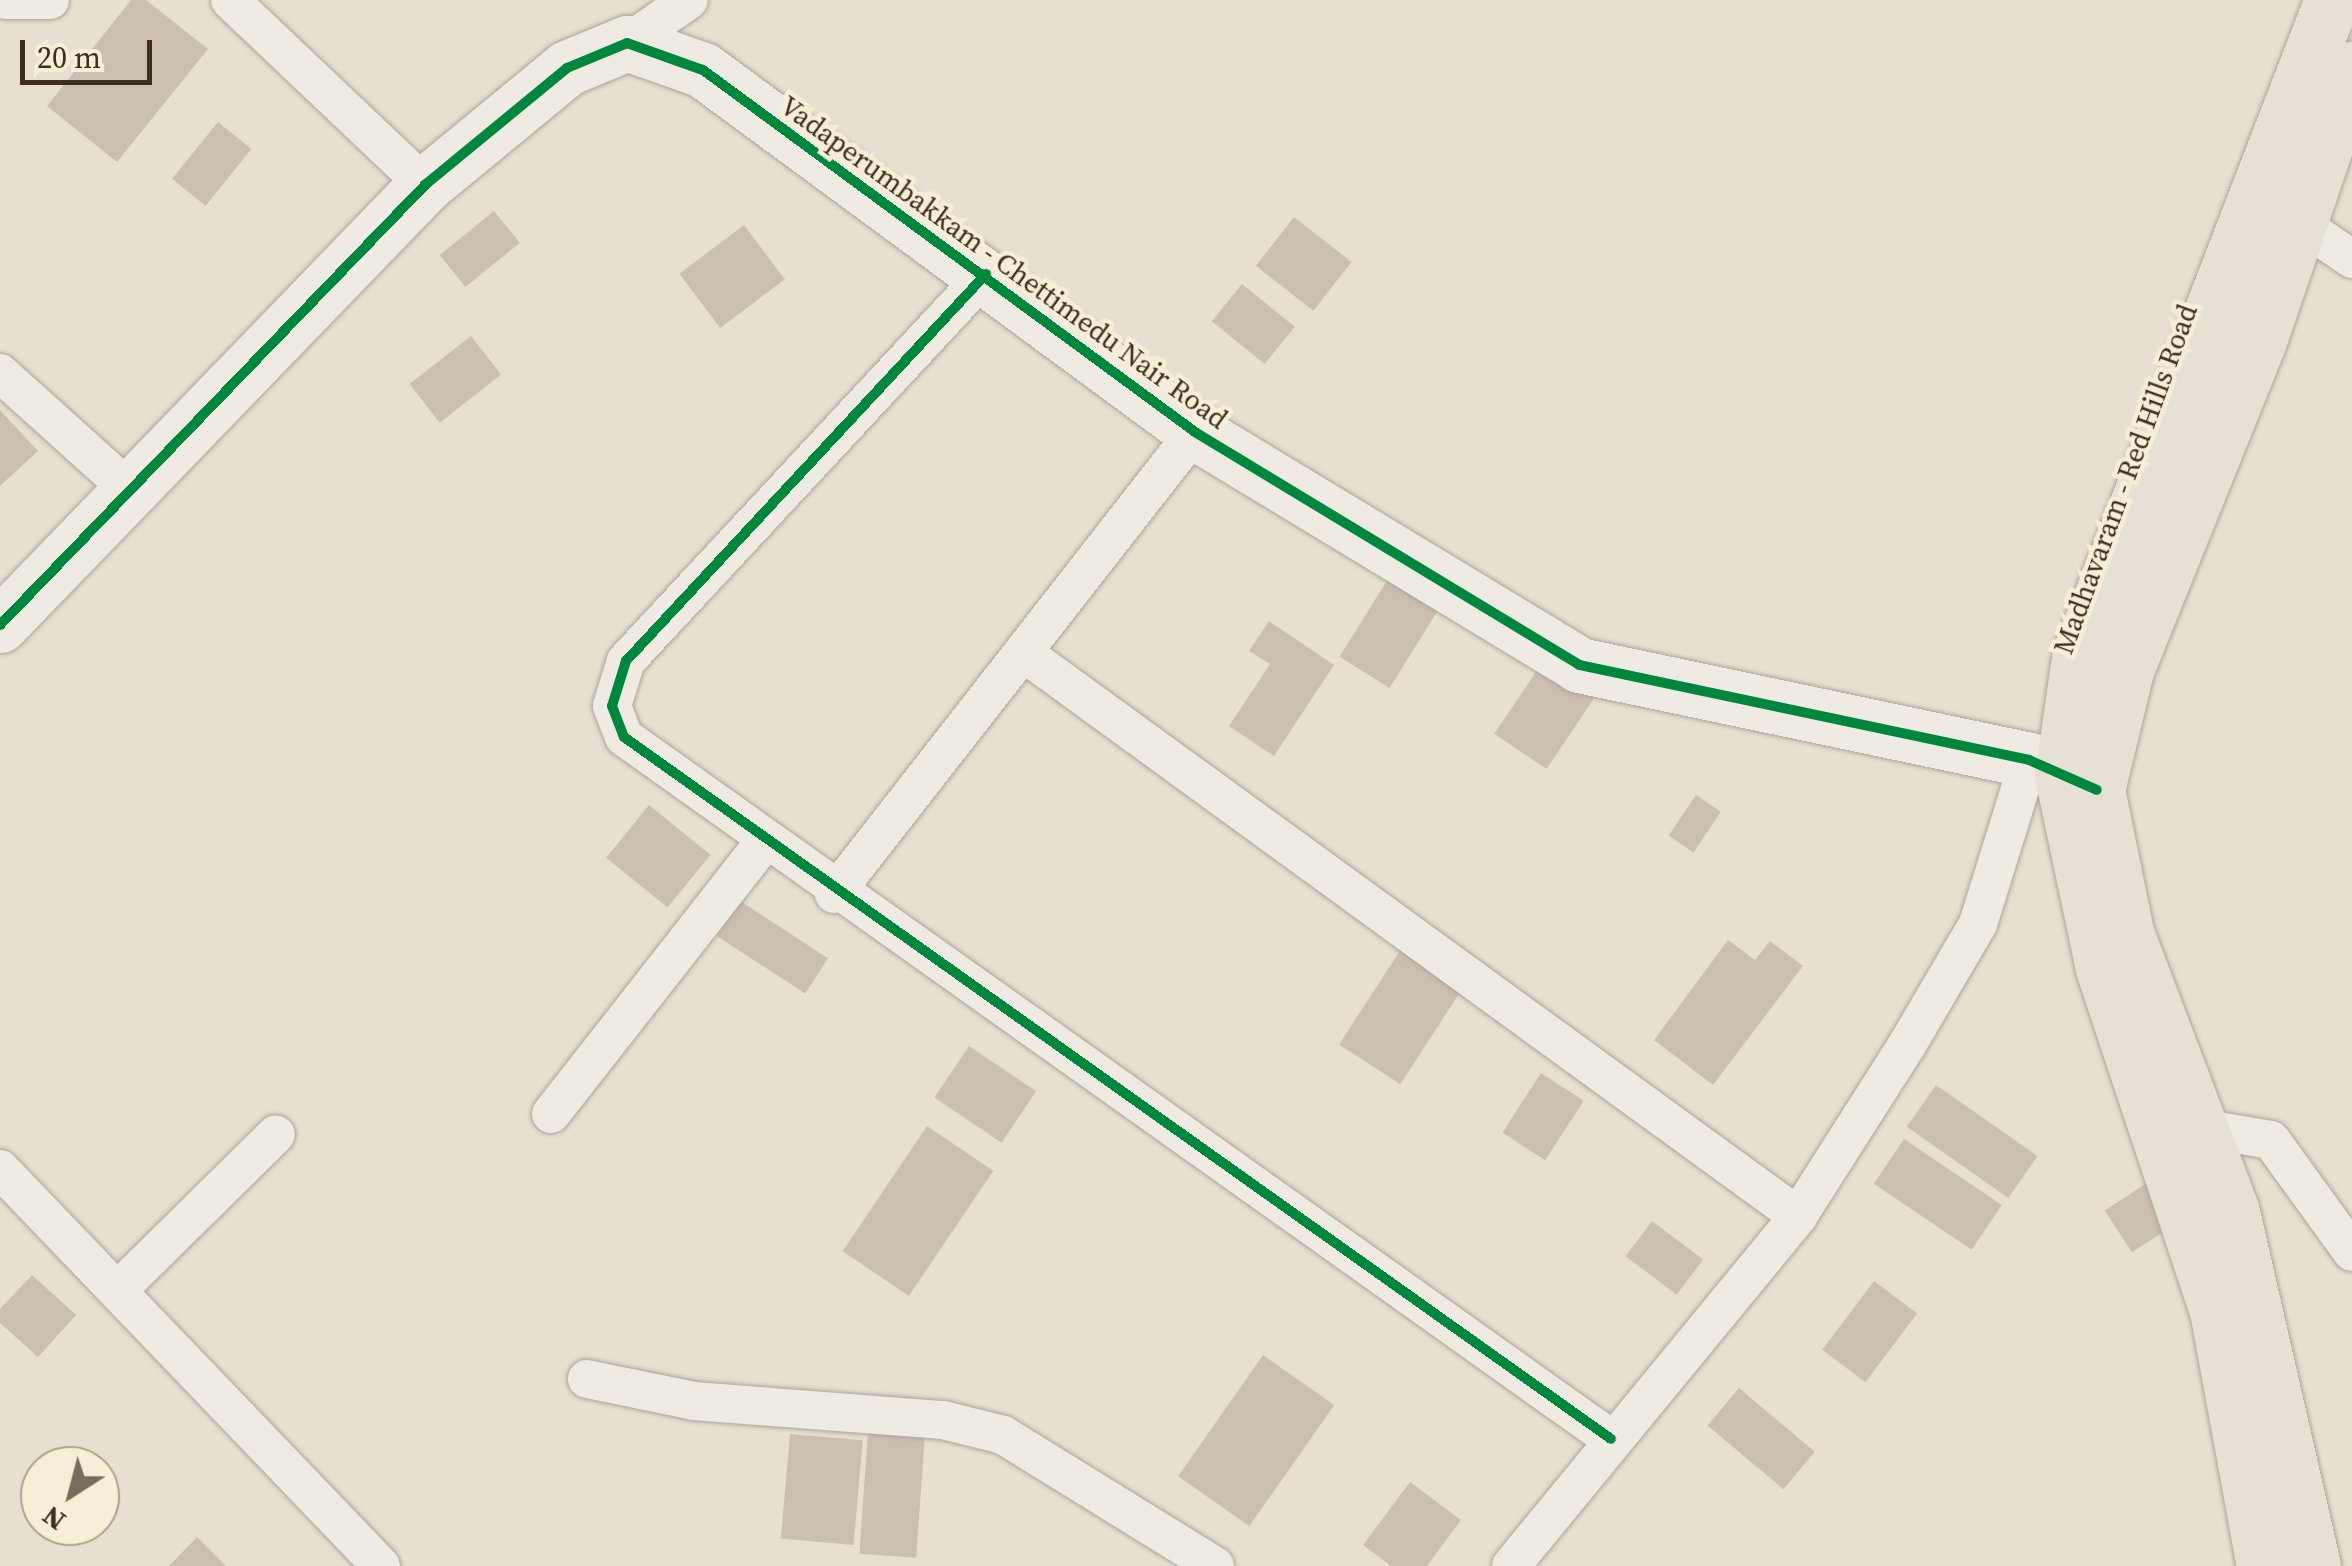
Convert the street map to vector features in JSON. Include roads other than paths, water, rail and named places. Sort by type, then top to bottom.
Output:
[{"type":"main road","name":"Madhavaram - Red Hills Road","points":[[2264,1566],[2217,1312],[2103,968],[2063,775],[2080,652],[2332,0]]},
{"type":"main road","name":"Madhavaram - Red Hills Road","points":[[2063,775],[2126,670],[2299,223],[2352,68]]},
{"type":"main road","name":"Madhavaram - Red Hills Road","points":[[2063,775],[2169,1032],[2195,1127],[2231,1209],[2313,1566]]},
{"type":"street","points":[[6,0],[50,0]]},
{"type":"street","points":[[230,0],[425,185]]},
{"type":"street","points":[[0,625],[425,185],[567,68],[627,43],[688,0]]},
{"type":"street","name":"Vadaperumbakkam - Chettimedu Nair Road","points":[[627,43],[702,70],[986,274],[1195,432],[1579,665],[2063,775]]},
{"type":"street","points":[[2299,223],[2352,259]]},
{"type":"street","points":[[986,274],[626,662],[612,706],[624,738],[834,894],[1611,1439]]},
{"type":"street","points":[[0,373],[130,490]]},
{"type":"street","points":[[834,894],[1195,432]]},
{"type":"street","points":[[1025,654],[1798,1216]]},
{"type":"street","points":[[1511,1566],[1611,1439],[1798,1216],[1978,924],[2063,775]]},
{"type":"street","points":[[550,1114],[764,842]]},
{"type":"street","points":[[2195,1127],[2270,1140],[2352,1252]]},
{"type":"street","points":[[117,1291],[276,1134]]},
{"type":"street","points":[[0,1170],[380,1566]]},
{"type":"street","points":[[587,1379],[694,1401],[943,1420],[1003,1436],[1215,1566]]}]
